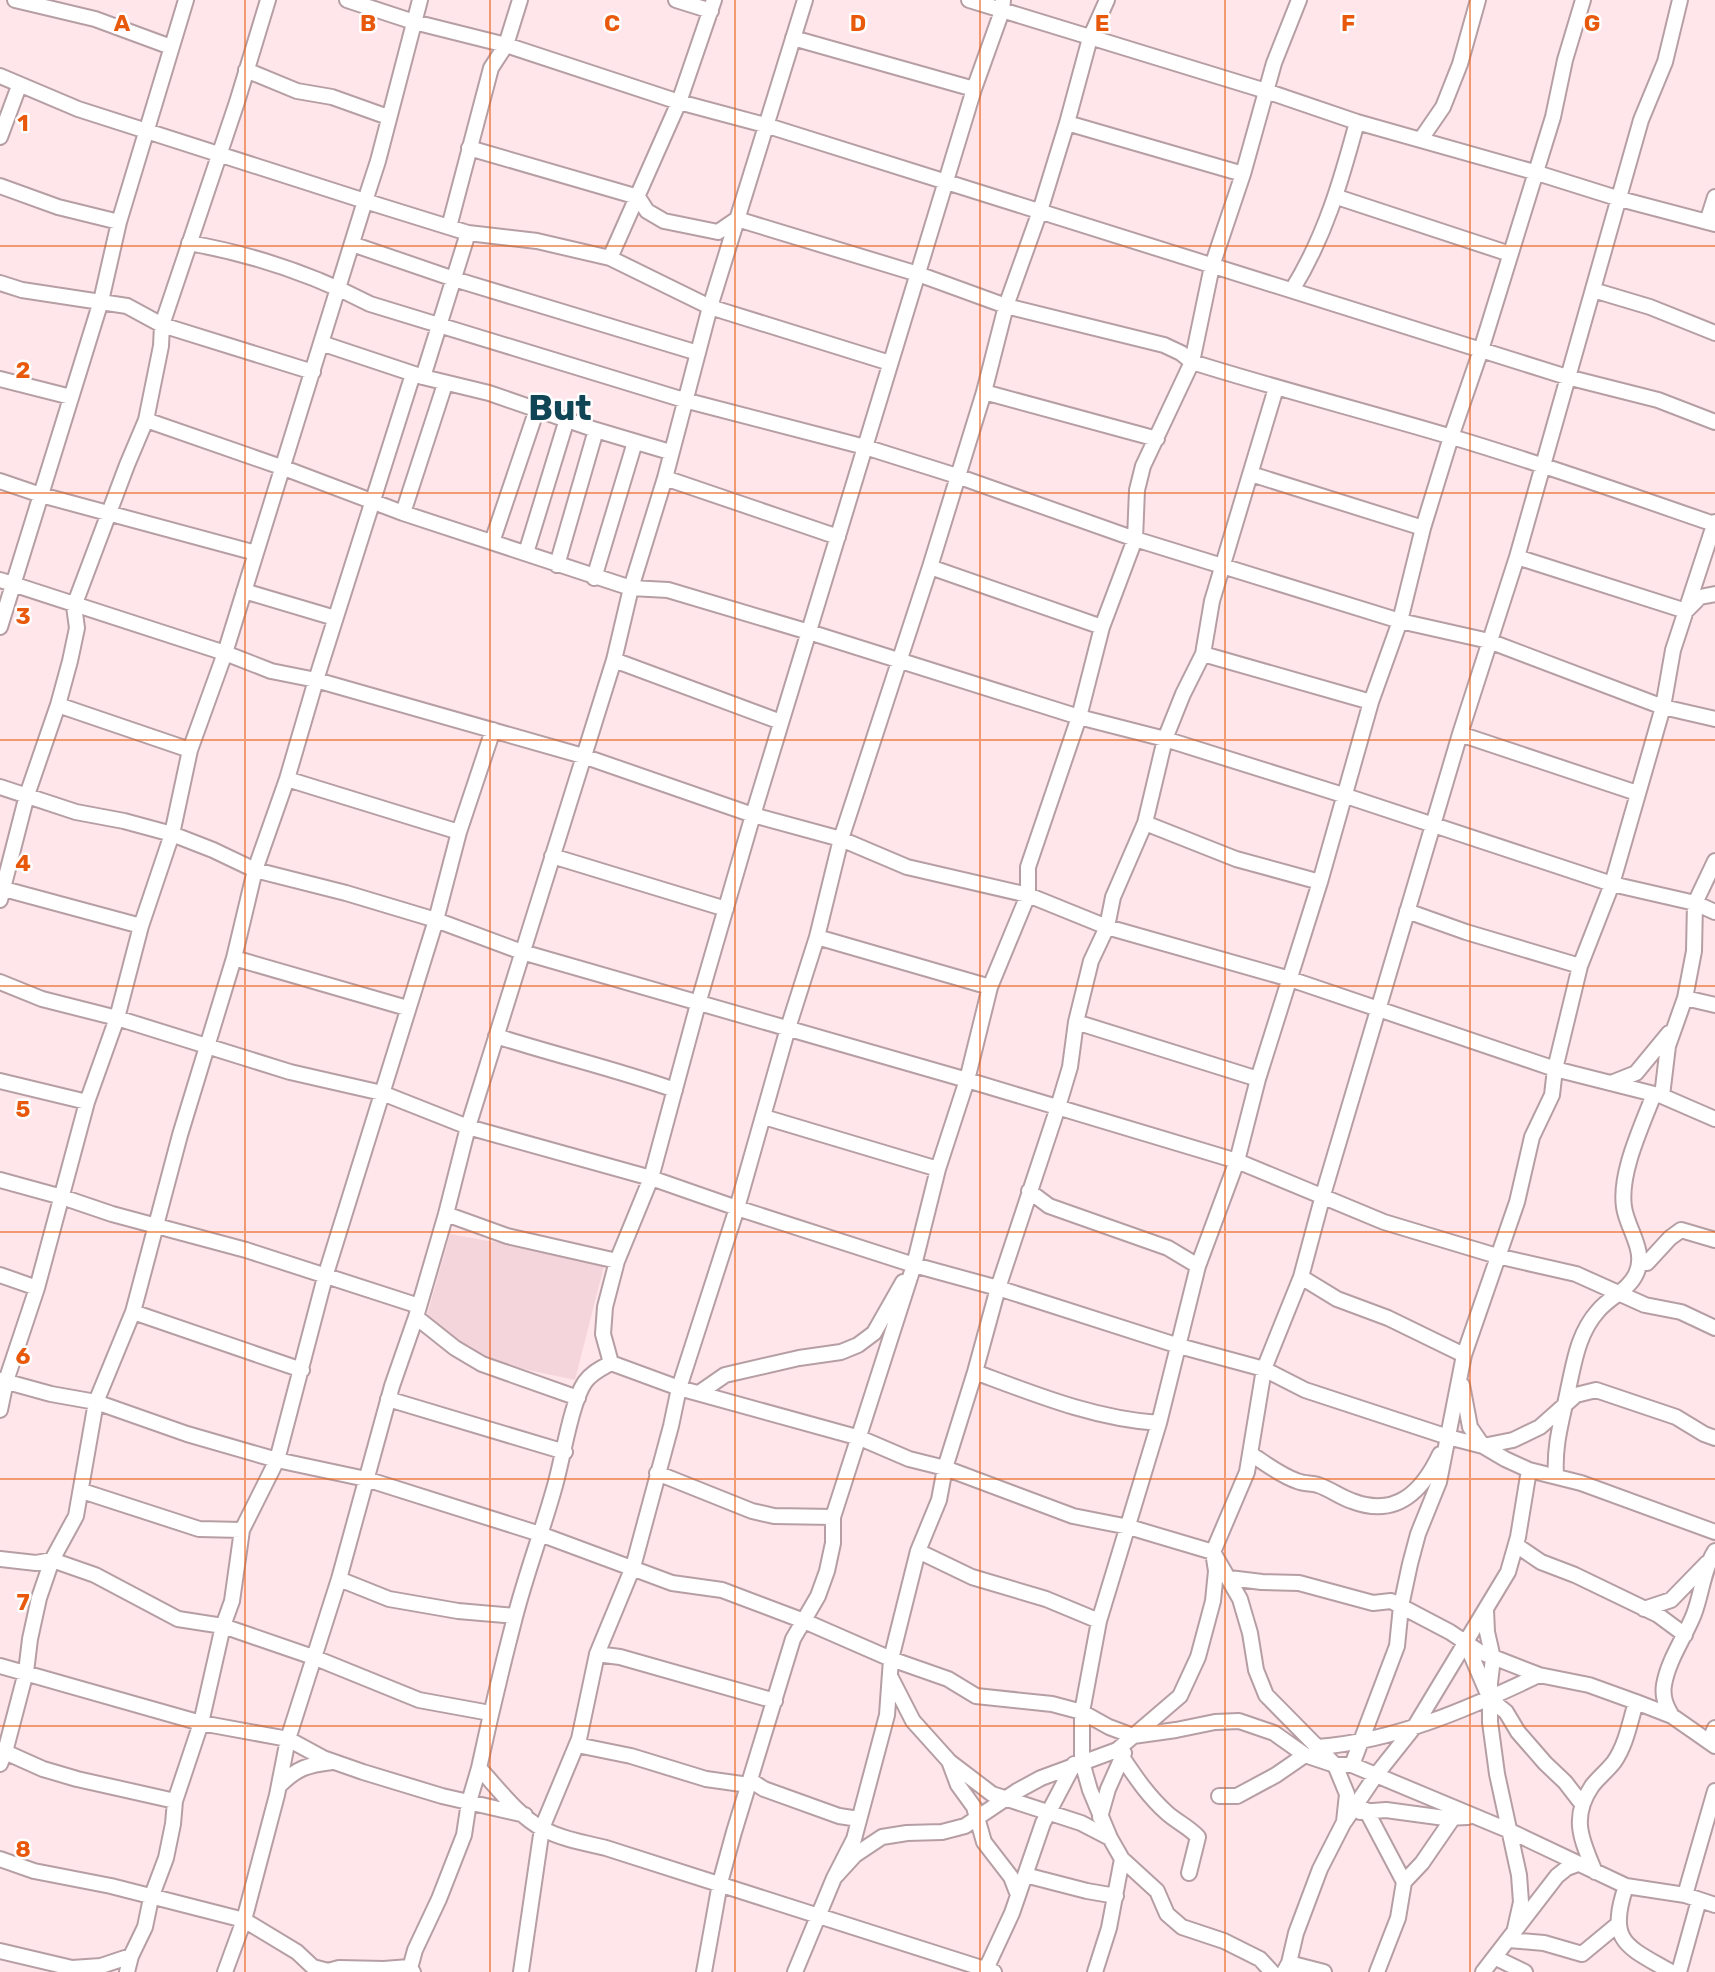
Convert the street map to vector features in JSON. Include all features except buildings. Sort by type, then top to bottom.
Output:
[{"type":"street","points":[[15,0],[95,19],[171,47]]},
{"type":"street","points":[[0,627],[101,301],[119,222],[186,0]]},
{"type":"street","points":[[141,926],[2,894],[27,795],[58,705],[77,628],[74,606],[146,420],[161,346],[162,325],[268,0]]},
{"type":"street","points":[[347,0],[414,22],[506,45],[679,102],[765,125],[1567,377],[1658,400],[1715,422]]},
{"type":"street","points":[[0,1410],[3,1381],[37,1287],[87,1102],[117,1018],[141,926],[172,834],[190,750],[225,653],[284,468],[378,161],[420,0]]},
{"type":"street","points":[[449,227],[491,68],[506,45],[520,0]]},
{"type":"street","points":[[610,258],[679,102],[712,5],[677,0]]},
{"type":"street","points":[[225,1972],[244,1920],[288,1739],[339,1579],[388,1399],[446,1214],[468,1127],[614,660],[631,588],[665,478],[710,307],[805,0]]},
{"type":"street","points":[[969,0],[1002,5],[1090,38],[1266,91],[1357,122],[1711,223],[1715,197]]},
{"type":"street","points":[[521,1972],[542,1828],[577,1745],[597,1654],[634,1567],[679,1388],[764,1117],[788,1028],[817,937],[841,839],[930,567],[984,392],[1006,306],[1040,211],[1090,38],[1107,0]]},
{"type":"street","points":[[704,1972],[720,1884],[786,1660],[793,1639],[818,1595],[827,1571],[833,1544],[833,1517],[914,1265],[939,1169],[967,1080],[990,987],[1028,895],[1028,867],[1079,717],[1102,627],[1135,539],[1137,490],[1143,466],[1192,362],[1212,267],[1243,174],[1274,63],[1299,0]]},
{"type":"street","points":[[1421,139],[1443,107],[1460,64],[1478,0]]},
{"type":"street","points":[[479,1768],[525,1815],[542,1828],[567,1839],[606,1848],[990,1971],[1049,1812],[1078,1763],[1082,1712],[1099,1621],[1159,1423],[1198,1266],[1237,1161],[1258,1079],[1320,882],[1371,702],[1400,621],[1423,528],[1553,117],[1565,60],[1583,0]]},
{"type":"street","points":[[834,1878],[855,1855],[882,1837],[942,1832],[965,1826],[1041,1778],[1117,1750],[1180,1696],[1198,1657],[1213,1601],[1216,1571],[1213,1552],[1247,1472],[1264,1369],[1301,1277],[1460,734],[1517,556],[1641,120],[1665,62],[1680,0]]},
{"type":"street","points":[[611,1363],[603,1334],[605,1307],[617,1261],[651,1178],[698,1004],[781,722],[1002,5]]},
{"type":"street","points":[[793,38],[974,89]]},
{"type":"street","points":[[246,71],[297,91],[332,97],[388,117]]},
{"type":"street","points":[[0,76],[78,109],[146,132],[468,233],[537,242],[610,258],[710,307],[890,363]]},
{"type":"street","points":[[0,137],[19,86]]},
{"type":"street","points":[[1292,290],[1310,261],[1337,197],[1357,122]]},
{"type":"street","points":[[1067,123],[1243,174]]},
{"type":"street","points":[[469,148],[638,197],[647,211],[664,221],[718,232],[737,219]]},
{"type":"street","points":[[0,186],[58,207],[119,222]]},
{"type":"street","points":[[1337,197],[1510,254]]},
{"type":"street","points":[[737,219],[918,274],[1006,306],[1164,345],[1192,362],[1451,437],[1715,524],[1673,650],[1663,706],[1612,884],[1580,966],[1555,1069],[1552,1095],[1532,1136],[1517,1202],[1496,1256],[1464,1355],[1439,1482],[1418,1534],[1401,1606],[1397,1646],[1352,1765]]},
{"type":"street","points":[[175,1801],[77,1779],[3,1758],[26,1672],[39,1598],[52,1560],[76,1516],[96,1402],[133,1312],[180,1135],[234,958],[255,870],[287,779],[372,502],[438,326],[468,233]]},
{"type":"street","points":[[189,243],[220,248],[323,280],[370,304],[438,326],[684,400],[865,447],[957,476],[1135,539],[1400,621],[1489,642],[1663,706],[1715,719]]},
{"type":"street","points":[[352,244],[454,279],[698,353]]},
{"type":"street","points":[[0,284],[22,290],[127,306],[162,325],[313,372]]},
{"type":"street","points":[[1593,290],[1650,307],[1715,333]]},
{"type":"street","points":[[321,344],[445,384],[489,393],[670,452]]},
{"type":"street","points":[[0,379],[71,397]]},
{"type":"street","points":[[402,513],[445,384]]},
{"type":"street","points":[[795,1972],[853,1839],[887,1715],[891,1659],[918,1551],[939,1500],[945,1468],[998,1288],[1017,1237],[1029,1191],[1070,1067],[1076,1022],[1091,961],[1107,927],[1114,897],[1145,823],[1165,739],[1203,654],[1212,601],[1276,388]]},
{"type":"street","points":[[984,392],[1157,439]]},
{"type":"street","points":[[492,542],[537,409]]},
{"type":"street","points":[[526,553],[567,419]]},
{"type":"street","points":[[146,420],[402,513],[594,578],[631,588],[668,590],[809,632],[1079,717],[1165,739],[1612,884],[1696,903],[1715,912]]},
{"type":"street","points":[[557,565],[596,430]]},
{"type":"street","points":[[594,578],[635,442]]},
{"type":"street","points":[[1251,474],[1423,528]]},
{"type":"street","points":[[665,478],[838,537]]},
{"type":"street","points":[[0,481],[41,495],[256,553]]},
{"type":"street","points":[[1517,556],[1686,611]]},
{"type":"street","points":[[930,567],[1102,627]]},
{"type":"street","points":[[0,580],[225,653],[271,671],[316,680],[583,757],[753,816],[841,839],[907,867],[1028,895],[1107,927],[1290,979],[1555,1069],[1658,1095],[1715,1119]]},
{"type":"street","points":[[244,591],[335,618]]},
{"type":"street","points":[[1686,611],[1700,597],[1715,594]]},
{"type":"street","points":[[1203,654],[1371,702]]},
{"type":"street","points":[[614,660],[781,722]]},
{"type":"street","points":[[58,705],[190,750]]},
{"type":"street","points":[[127,1972],[131,1956],[145,1927],[151,1898],[166,1858],[175,1801],[201,1723],[223,1626],[232,1601],[242,1530],[277,1460],[326,1277],[436,920],[459,832],[493,730]]},
{"type":"street","points":[[1460,734],[1637,793]]},
{"type":"street","points":[[287,779],[459,832]]},
{"type":"street","points":[[0,787],[76,812],[172,834],[255,870],[436,920],[522,952],[1237,1161],[1384,1222],[1496,1256],[1576,1274],[1645,1305],[1681,1312],[1715,1328]]},
{"type":"street","points":[[1145,823],[1236,859],[1320,882]]},
{"type":"street","points":[[552,856],[726,909]]},
{"type":"street","points":[[1556,1475],[1555,1457],[1563,1409],[1574,1357],[1581,1338],[1598,1310],[1621,1293],[1637,1273],[1640,1255],[1624,1211],[1622,1189],[1658,1095],[1668,1046],[1685,998],[1694,951],[1696,903],[1715,861]]},
{"type":"street","points":[[1407,911],[1466,932],[1580,966]]},
{"type":"street","points":[[817,937],[990,987]]},
{"type":"street","points":[[234,958],[407,1008]]},
{"type":"street","points":[[0,982],[42,999],[117,1018],[289,1072],[382,1093],[468,1127],[651,1178],[914,1265],[998,1288],[1179,1346],[1264,1369],[1305,1390],[1483,1446],[1505,1460],[1529,1470],[1556,1475],[1715,1532]]},
{"type":"street","points":[[1685,998],[1715,1005]]},
{"type":"street","points":[[1611,1083],[1636,1073],[1677,1021]]},
{"type":"street","points":[[1076,1022],[1258,1079]]},
{"type":"street","points":[[496,1036],[566,1059],[626,1073],[675,1090]]},
{"type":"street","points":[[0,1081],[87,1102]]},
{"type":"street","points":[[764,1117],[939,1169]]},
{"type":"street","points":[[0,1180],[246,1250],[326,1277],[417,1312],[455,1348],[482,1364],[578,1398]]},
{"type":"street","points":[[1029,1191],[1049,1206],[1168,1248],[1198,1266]]},
{"type":"street","points":[[446,1214],[508,1236],[617,1261]]},
{"type":"street","points":[[1639,1262],[1647,1263],[1681,1230],[1715,1240]]},
{"type":"street","points":[[699,1393],[725,1375],[799,1357],[841,1352],[858,1345],[874,1333],[914,1265]]},
{"type":"street","points":[[0,1275],[37,1287]]},
{"type":"street","points":[[1301,1277],[1337,1299],[1388,1318],[1464,1355]]},
{"type":"street","points":[[133,1312],[302,1370]]},
{"type":"street","points":[[0,1859],[34,1871],[111,1886],[244,1920],[297,1952],[313,1967],[328,1971],[340,1968],[410,1970],[464,1835],[469,1802],[515,1616],[565,1452],[578,1398],[586,1381],[597,1370],[611,1363],[679,1388],[860,1438],[909,1459],[945,1468],[1073,1516],[1129,1527],[1213,1552],[1240,1599],[1251,1633],[1255,1670],[1266,1695],[1335,1765],[1347,1794],[1344,1822]]},
{"type":"street","points":[[975,1372],[1045,1398],[1105,1415],[1133,1422],[1159,1423]]},
{"type":"street","points":[[1460,1374],[1470,1427],[1483,1446]]},
{"type":"street","points":[[3,1381],[51,1394],[96,1402],[187,1434],[277,1460],[366,1479],[540,1534],[672,1583],[722,1590],[804,1621],[891,1659],[948,1679],[976,1696],[1052,1704],[1082,1712],[1132,1736],[1215,1721],[1238,1721],[1274,1733],[1305,1755],[1335,1765],[1352,1765],[1510,1831],[1626,1886],[1715,1905]]},
{"type":"street","points":[[1483,1446],[1513,1440],[1541,1427],[1576,1395],[1596,1390],[1676,1416],[1715,1438]]},
{"type":"street","points":[[388,1399],[565,1452]]},
{"type":"street","points":[[1251,1454],[1272,1469],[1299,1482],[1315,1484],[1354,1502],[1377,1506],[1398,1504],[1418,1491],[1435,1465],[1448,1437]]},
{"type":"street","points":[[1324,1972],[1286,1968],[1320,1869],[1344,1822],[1376,1775],[1415,1726],[1507,1572],[1516,1545],[1529,1470]]},
{"type":"street","points":[[657,1473],[752,1511],[774,1517],[833,1517]]},
{"type":"street","points":[[82,1491],[200,1529],[242,1530]]},
{"type":"street","points":[[1516,1545],[1541,1562],[1575,1575],[1644,1609],[1675,1626],[1685,1635]]},
{"type":"street","points":[[918,1551],[972,1577],[1046,1600],[1099,1621]]},
{"type":"street","points":[[1644,1609],[1671,1600],[1712,1556]]},
{"type":"street","points":[[1672,1716],[1664,1701],[1664,1685],[1696,1610],[1712,1556]]},
{"type":"street","points":[[0,1559],[36,1563],[52,1560],[95,1575],[178,1619],[223,1626],[313,1657],[419,1700],[490,1713]]},
{"type":"street","points":[[1229,1578],[1299,1583],[1373,1603],[1391,1601],[1493,1658],[1539,1675],[1589,1685],[1636,1702],[1672,1716],[1713,1739]]},
{"type":"street","points":[[339,1579],[389,1599],[458,1611],[515,1616]]},
{"type":"street","points":[[1486,1608],[1487,1632],[1493,1658],[1490,1722],[1497,1774],[1519,1875],[1521,1902],[1512,1936]]},
{"type":"street","points":[[1466,1643],[1490,1699],[1506,1712],[1518,1732],[1582,1804]]},
{"type":"street","points":[[597,1654],[620,1657],[775,1701]]},
{"type":"street","points":[[0,1666],[201,1723],[288,1739],[334,1762],[469,1802],[525,1815]]},
{"type":"street","points":[[1318,1747],[1360,1741],[1415,1726],[1490,1699],[1539,1675]]},
{"type":"street","points":[[890,1676],[913,1721],[927,1739],[948,1761],[992,1794],[1081,1823],[1110,1838]]},
{"type":"street","points":[[1595,1872],[1578,1828],[1582,1804],[1593,1785],[1624,1746],[1636,1702]]},
{"type":"street","points":[[1100,1817],[1108,1789],[1132,1736]]},
{"type":"street","points":[[577,1745],[631,1756],[706,1779],[750,1782],[839,1816],[859,1819]]},
{"type":"street","points":[[1219,1796],[1237,1796],[1305,1755]]},
{"type":"street","points":[[1122,1757],[1143,1788],[1170,1815],[1198,1837],[1189,1873]]},
{"type":"street","points":[[948,1761],[958,1786],[974,1807],[984,1842],[1011,1877],[1018,1895]]},
{"type":"street","points":[[278,1787],[291,1773],[309,1764],[334,1762]]},
{"type":"street","points":[[1078,1763],[1110,1838],[1122,1858],[1157,1891],[1167,1914],[1182,1927],[1224,1941],[1260,1959],[1272,1972]]},
{"type":"street","points":[[1679,1972],[1715,1791]]},
{"type":"street","points":[[1344,1822],[1366,1810],[1452,1818],[1475,1817]]},
{"type":"street","points":[[1366,1810],[1404,1882]]},
{"type":"street","points":[[1377,1972],[1398,1918],[1404,1882],[1422,1863],[1452,1818]]},
{"type":"street","points":[[1095,1972],[1109,1928],[1122,1858]]},
{"type":"street","points":[[1483,1972],[1557,1876],[1578,1864]]},
{"type":"street","points":[[1025,1875],[1116,1896]]},
{"type":"street","points":[[1626,1886],[1617,1925],[1622,1936],[1632,1950],[1671,1972]]},
{"type":"street","points":[[1512,1936],[1582,1954],[1617,1925]]},
{"type":"street","points":[[0,1951],[72,1968],[101,1966],[131,1956]]},
{"type":"street","points":[[1496,1958],[1525,1972]]},
{"type":"shaded area","points":[[450,1234],[605,1262],[575,1380],[485,1361],[427,1315]]},
{"type":"district","name":"But","points":[[560,408]]}]
